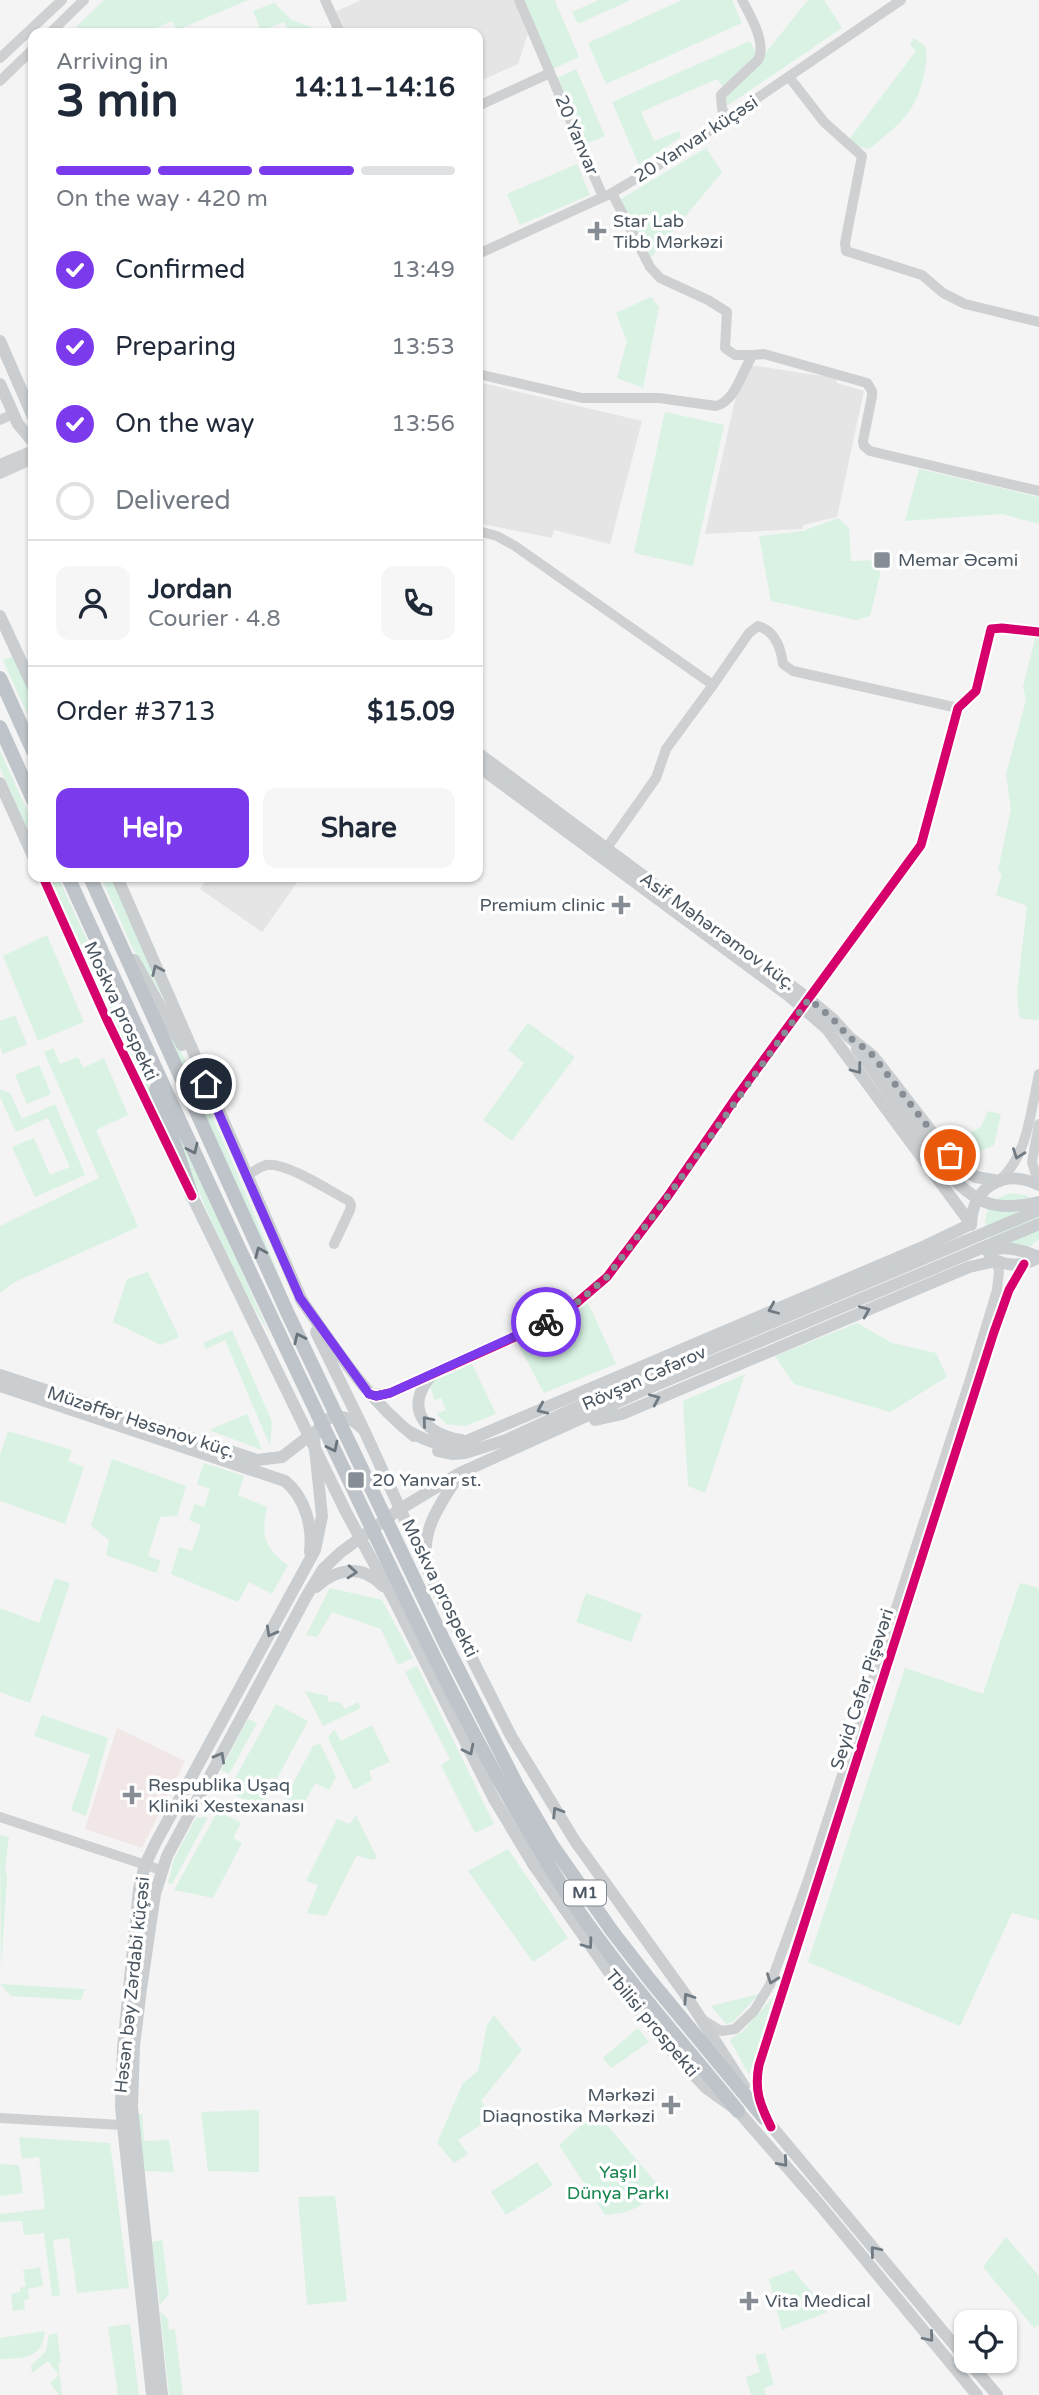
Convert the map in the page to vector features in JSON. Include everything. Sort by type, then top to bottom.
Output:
[{"type":"highway","points":[[0,678],[28,740]]},
{"type":"highway","points":[[0,727],[28,789]]},
{"type":"highway","name":"Moskva prospekti","points":[[70,882],[272,1320],[430,1650],[505,1793],[573,1902],[627,1976],[738,2111]]},
{"type":"highway","name":"Moskva prospekti","points":[[92,882],[288,1314],[445,1643],[517,1785],[552,1845],[647,1977],[768,2122]]},
{"type":"highway","points":[[134,1021],[192,1196]]},
{"type":"main road","points":[[0,341],[28,405]]},
{"type":"main road","points":[[0,384],[20,428],[28,437]]},
{"type":"main road","points":[[0,616],[28,676]]},
{"type":"main road","points":[[0,637],[10,644],[18,655]]},
{"type":"main road","name":"Asif Məhərrəmov küç.","points":[[483,757],[806,1003],[833,1019],[849,1037],[870,1052],[959,1167]]},
{"type":"main road","name":"Asif Məhərrəmov küç.","points":[[483,768],[608,854]]},
{"type":"main road","points":[[0,783],[28,845]]},
{"type":"main road","name":"Moskva prospekti","points":[[45,882],[107,1020],[266,1351],[298,1415],[314,1432],[316,1450],[395,1602]]},
{"type":"main road","points":[[119,882],[300,1298],[433,1581]]},
{"type":"main road","points":[[103,905],[213,1100]]},
{"type":"main road","name":"Asif Məhərrəmov küç.","points":[[806,1003],[971,1224],[978,1246],[996,1261]]},
{"type":"main road","points":[[849,1037],[953,1178],[973,1195],[993,1204],[1002,1206],[1039,1202]]},
{"type":"main road","points":[[938,1179],[946,1183],[956,1182],[961,1174],[959,1167]]},
{"type":"main road","points":[[959,1167],[976,1177],[999,1181],[1020,1178],[1039,1185]]},
{"type":"main road","points":[[410,1432],[429,1442],[444,1445],[472,1439],[925,1246],[971,1224],[975,1202],[989,1186],[999,1181]]},
{"type":"main road","name":"Rövşən Cəfərov","points":[[382,1521],[460,1473],[567,1427],[639,1386],[1039,1210]]},
{"type":"main road","name":"Rövşən Cəfərov","points":[[300,1298],[369,1394],[428,1447],[453,1454],[476,1451],[1039,1223]]},
{"type":"main road","points":[[925,1246],[942,1245],[952,1263],[952,1268],[940,1279]]},
{"type":"main road","points":[[948,1261],[997,1248],[1020,1250],[1039,1257]]},
{"type":"main road","points":[[567,1427],[622,1414],[968,1267],[996,1261],[1024,1264],[1039,1257]]},
{"type":"main road","points":[[1024,1264],[1039,1270]]},
{"type":"main road","points":[[266,1351],[286,1377],[302,1381],[310,1379],[317,1374],[323,1357],[316,1332]]},
{"type":"main road","name":"Müzəffər Həsənov küç.","points":[[0,1375],[244,1456],[268,1460],[282,1457]]},
{"type":"main road","points":[[430,1377],[422,1387],[417,1401],[421,1417],[439,1433],[451,1438],[472,1439]]},
{"type":"main road","name":"Müzəffər Həsənov küç.","points":[[0,1386],[274,1476],[291,1486],[302,1503],[310,1528],[310,1550],[304,1573]]},
{"type":"main road","points":[[282,1457],[293,1443],[298,1415]]},
{"type":"main road","points":[[282,1457],[325,1421],[339,1416],[352,1420],[364,1430]]},
{"type":"main road","points":[[304,1573],[318,1539],[322,1516],[316,1450]]},
{"type":"main road","points":[[433,1581],[426,1556],[426,1537],[460,1473]]},
{"type":"main road","points":[[346,1511],[360,1524],[382,1521],[392,1504],[390,1486]]},
{"type":"main road","name":"Həsən bəy Zərdabi küçəsi","points":[[162,2395],[132,2107],[137,2016],[161,1870],[306,1597],[331,1560],[382,1521]]},
{"type":"main road","points":[[306,1597],[327,1577],[351,1570],[374,1577],[395,1602]]},
{"type":"main road","points":[[395,1602],[394,1588],[402,1577],[419,1572],[433,1581]]},
{"type":"main road","name":"Həsən bəy Zərdabi küçəsi","points":[[152,2395],[122,2125],[121,2082],[139,1889],[152,1849],[304,1573]]},
{"type":"main road","name":"Tbilisi prospekti","points":[[433,1581],[536,1780],[597,1874],[702,2019],[768,2122],[954,2344]]},
{"type":"main road","name":"Tbilisi prospekti","points":[[395,1602],[494,1799],[563,1910],[615,1982],[706,2088],[738,2111],[820,2204],[977,2395]]},
{"type":"main road","points":[[152,1849],[167,1856]]},
{"type":"main road","name":"Tbilisi prospekti","points":[[978,2373],[997,2395]]},
{"type":"street","points":[[32,28],[61,0]]},
{"type":"street","points":[[55,28],[84,0]]},
{"type":"street","points":[[325,0],[338,28]]},
{"type":"street","name":"20 Yanvar","points":[[519,0],[607,195],[650,267],[660,278],[708,300],[727,312],[725,348],[735,355],[753,355]]},
{"type":"street","points":[[729,119],[722,109],[720,95],[758,60],[761,53],[742,0]]},
{"type":"street","name":"20 Yanvar küçəsi","points":[[483,252],[607,195],[662,163],[901,0]]},
{"type":"street","points":[[0,58],[28,32]]},
{"type":"street","points":[[9,50],[20,62]]},
{"type":"street","points":[[0,81],[28,54]]},
{"type":"street","name":"20 Yanvar","points":[[483,104],[550,73]]},
{"type":"street","points":[[789,77],[824,122],[862,156],[845,243],[846,251],[922,275],[943,293],[965,304],[1039,322]]},
{"type":"street","points":[[483,375],[582,398],[659,398],[716,406],[724,404],[730,397],[753,355],[764,354],[867,383],[872,396],[863,440],[864,446],[870,451],[1039,491]]},
{"type":"street","points":[[0,420],[13,414]]},
{"type":"street","points":[[0,464],[28,452]]},
{"type":"street","points":[[0,474],[28,461]]},
{"type":"street","points":[[483,532],[497,536],[515,546],[713,685]]},
{"type":"street","points":[[608,854],[656,778],[666,749],[749,633],[758,626],[770,633],[781,649],[783,664],[793,671],[958,708]]},
{"type":"street","points":[[369,1394],[383,1395],[430,1377],[544,1324],[573,1306],[607,1277],[921,845],[958,708],[976,691],[992,628],[1039,632]]},
{"type":"street","points":[[999,1181],[1011,1170],[1020,1152],[1039,1074]]},
{"type":"street","points":[[1039,1124],[1032,1162],[1039,1185]]},
{"type":"street","points":[[247,1176],[267,1165],[273,1166],[299,1173],[349,1201],[350,1210],[334,1244]]},
{"type":"street","name":"Seyid Cəfər Pişəvəri","points":[[702,2019],[721,2031],[735,2029],[764,1998],[811,1869],[971,1376],[997,1290],[999,1270],[996,1261]]},
{"type":"street","name":"Seyid Cəfər Pişəvəri","points":[[768,2122],[758,2098],[757,2078],[793,1954],[994,1332],[1009,1290],[1024,1264]]},
{"type":"street","points":[[0,1817],[161,1870]]},
{"type":"street","points":[[781,1950],[793,1954]]},
{"type":"street","points":[[0,2118],[122,2125]]},
{"type":"shaded area","points":[[361,0],[514,0],[528,33],[518,64],[483,80],[483,28],[342,28],[335,12]]},
{"type":"shaded area","points":[[750,365],[836,378],[837,383],[864,391],[837,517],[803,525],[803,529],[705,534],[738,387]]},
{"type":"shaded area","points":[[483,383],[642,421],[610,544],[554,530],[552,538],[483,524]]},
{"type":"shaded area","points":[[205,882],[297,882],[262,932],[200,889]]},
{"type":"shaded area","name":"Respublika Uşaq Kliniki Xestexanası","points":[[117,1728],[185,1761],[142,1848],[85,1829]]},
{"type":"green space","points":[[104,0],[248,0],[182,28],[176,28],[172,21],[156,28],[75,28]]},
{"type":"green space","points":[[523,0],[557,0],[555,1],[579,57],[553,69]]},
{"type":"green space","points":[[599,0],[631,0],[578,24],[572,12]]},
{"type":"green space","points":[[682,0],[732,0],[742,23],[606,84],[588,43]]},
{"type":"green space","points":[[808,0],[824,0],[842,28],[727,106],[727,92],[717,79],[641,112],[654,141],[679,131],[681,137],[639,165],[612,102],[750,41],[758,57],[763,56]]},
{"type":"green space","points":[[274,3],[292,20],[314,28],[287,28],[284,22],[269,28],[260,28],[253,11]]},
{"type":"green space","points":[[914,38],[925,46],[926,53],[924,74],[917,98],[905,117],[879,141],[869,149],[858,147],[838,129],[850,138],[916,51],[910,45]]},
{"type":"green space","points":[[576,69],[605,136],[585,144],[557,78]]},
{"type":"green space","points":[[706,148],[722,172],[650,259],[621,199]]},
{"type":"green space","points":[[577,164],[590,195],[520,225],[507,194]]},
{"type":"green space","points":[[651,297],[659,307],[643,388],[617,378],[627,341],[616,313]]},
{"type":"green space","points":[[665,412],[724,425],[693,566],[634,553]]},
{"type":"green space","points":[[919,469],[1039,497],[1039,524],[1002,514],[905,521]]},
{"type":"green space","points":[[838,518],[849,528],[851,561],[879,560],[880,575],[870,616],[856,620],[771,601],[759,536],[803,531]]},
{"type":"green space","points":[[1036,635],[1039,635],[1039,1020],[1019,1016],[1017,992],[1027,906],[996,895],[1002,874],[998,870],[1011,809],[1006,774],[1026,700],[1023,687]]},
{"type":"green space","points":[[14,656],[28,688],[28,716],[3,660]]},
{"type":"green space","points":[[0,751],[28,812],[28,830],[0,768]]},
{"type":"green space","points":[[51,882],[60,882],[136,1047],[167,1137]]},
{"type":"green space","points":[[103,882],[113,882],[166,1002],[133,949]]},
{"type":"green space","points":[[47,935],[84,1022],[38,1041],[3,956]]},
{"type":"green space","points":[[147,989],[208,1109],[295,1315]]},
{"type":"green space","points":[[15,1015],[27,1044],[3,1054],[0,1046],[0,1021]]},
{"type":"green space","points":[[528,1023],[575,1057],[512,1141],[483,1120],[524,1063],[508,1050]]},
{"type":"green space","points":[[53,1048],[60,1064],[78,1057],[83,1068],[104,1058],[128,1115],[96,1130],[138,1227],[13,1283],[0,1293],[0,1226],[99,1178],[44,1052]]},
{"type":"green space","points":[[39,1065],[51,1094],[27,1104],[15,1075]]},
{"type":"green space","points":[[160,1087],[272,1339],[239,1281],[214,1227]]},
{"type":"green space","points":[[0,1089],[10,1093],[22,1119],[55,1104],[85,1175],[35,1197],[12,1147],[34,1138],[50,1175],[70,1167],[48,1118],[16,1132],[0,1097]]},
{"type":"green space","points":[[988,1111],[1001,1114],[994,1145],[972,1155],[956,1141],[981,1127]]},
{"type":"green space","points":[[1011,1193],[1026,1195],[1039,1206],[1039,1239],[1028,1248],[994,1244],[986,1228],[985,1221],[990,1206],[1002,1196]]},
{"type":"green space","points":[[148,1272],[179,1337],[161,1345],[113,1322],[127,1279]]},
{"type":"green space","points":[[588,1303],[616,1364],[544,1393],[517,1342]]},
{"type":"green space","points":[[857,1323],[892,1343],[936,1353],[947,1377],[890,1412],[794,1384],[775,1356]]},
{"type":"green space","points":[[232,1330],[272,1422],[270,1446],[225,1340],[206,1349],[203,1343]]},
{"type":"green space","points":[[472,1364],[496,1414],[465,1426],[446,1424],[437,1414],[446,1410],[441,1398],[435,1400],[429,1383]]},
{"type":"green space","points":[[745,1374],[705,1493],[688,1486],[683,1401]]},
{"type":"green space","points":[[247,1414],[262,1450],[209,1430]]},
{"type":"green space","points":[[8,1431],[72,1450],[68,1461],[84,1467],[65,1524],[0,1501],[0,1455]]},
{"type":"green space","points":[[112,1459],[186,1486],[177,1516],[160,1517],[148,1556],[161,1561],[156,1573],[106,1555],[109,1540],[91,1526]]},
{"type":"green space","points":[[204,1463],[244,1476],[238,1495],[267,1507],[264,1526],[266,1540],[274,1553],[288,1565],[272,1594],[249,1582],[238,1602],[171,1574],[179,1547],[192,1551],[201,1525],[189,1520],[195,1504],[204,1507],[210,1489],[197,1484]]},
{"type":"green space","points":[[55,1578],[70,1583],[30,1703],[0,1692],[0,1608],[39,1623]]},
{"type":"green space","points":[[1020,1583],[1039,1588],[1039,1920],[1012,1913],[960,2026],[808,1962],[905,1668],[983,1694]]},
{"type":"green space","points":[[330,1588],[382,1600],[413,1658],[398,1665],[381,1629],[332,1612],[317,1637],[306,1635]]},
{"type":"green space","points":[[586,1593],[642,1614],[631,1642],[576,1622]]},
{"type":"green space","points":[[417,1666],[494,1824],[475,1833],[441,1765],[450,1759],[405,1672]]},
{"type":"green space","points":[[305,1691],[328,1696],[328,1702],[340,1702],[345,1709],[358,1702],[361,1708],[323,1726]]},
{"type":"green space","points":[[276,1704],[308,1721],[261,1808],[228,1791]]},
{"type":"green space","points":[[42,1715],[108,1738],[86,1816],[71,1810],[90,1755],[34,1736]]},
{"type":"green space","points":[[248,1719],[257,1723],[229,1774],[221,1770]]},
{"type":"green space","points":[[372,1725],[390,1762],[369,1771],[372,1780],[354,1790],[328,1738],[334,1729],[341,1741]]},
{"type":"green space","points":[[320,1743],[336,1777],[329,1790],[315,1783],[298,1815],[281,1806],[313,1746]]},
{"type":"green space","points":[[218,1811],[241,1823],[233,1838],[242,1843],[213,1898],[174,1890]]},
{"type":"green space","points":[[356,1815],[377,1858],[371,1860],[357,1855],[326,1916],[307,1913],[318,1885],[306,1881],[337,1819],[350,1824]]},
{"type":"green space","points":[[208,1817],[172,1884],[168,1883],[174,1859],[196,1818]]},
{"type":"green space","points":[[0,1835],[9,1837],[5,1867],[7,1878],[1,1968]]},
{"type":"green space","points":[[508,1849],[568,1938],[533,1962],[468,1871]]},
{"type":"green space","points":[[0,1984],[85,1989],[81,2000],[11,1996]]},
{"type":"green space","points":[[759,1994],[733,2022],[726,2024],[711,2006]]},
{"type":"green space","points":[[773,1997],[749,2075],[730,2040],[744,2030]]},
{"type":"green space","points":[[494,2015],[522,2050],[481,2101],[493,2117],[458,2140],[468,2154],[454,2163],[437,2143],[463,2083],[478,2071],[487,2025]]},
{"type":"green space","points":[[638,2028],[649,2042],[611,2068],[603,2058]]},
{"type":"green space","points":[[259,2110],[259,2172],[208,2171],[201,2112]]},
{"type":"green space","points":[[137,2114],[142,2114],[144,2141],[169,2140],[174,2172],[141,2171]]},
{"type":"green space","name":"Yaşıl Dünya Parkı","points":[[601,2118],[657,2184],[636,2208],[605,2215],[559,2145],[586,2121]]},
{"type":"green space","points":[[19,2137],[110,2143],[129,2288],[77,2293],[69,2238],[53,2240],[60,2296],[52,2296],[44,2233],[24,2235],[22,2221],[0,2222],[0,2214],[45,2209],[39,2157],[22,2159]]},
{"type":"green space","points":[[537,2162],[553,2185],[506,2215],[491,2192]]},
{"type":"green space","points":[[0,2164],[19,2165],[23,2193],[0,2196]]},
{"type":"green space","points":[[335,2196],[347,2301],[307,2305],[298,2197]]},
{"type":"green space","points":[[1006,2237],[1039,2276],[1039,2324],[1034,2328],[983,2267]]},
{"type":"green space","points":[[162,2240],[169,2294],[160,2305],[152,2242]]},
{"type":"green space","points":[[40,2267],[43,2286],[28,2289],[29,2299],[24,2300],[25,2309],[13,2311],[11,2294],[20,2292],[20,2288],[26,2286],[23,2270]]},
{"type":"green space","points":[[793,2270],[828,2312],[782,2330],[769,2279]]},
{"type":"green space","points":[[160,2311],[168,2319],[169,2330],[175,2329],[183,2395],[169,2395]]},
{"type":"green space","points":[[130,2324],[139,2395],[118,2395],[108,2327]]},
{"type":"green space","points":[[45,2331],[40,2347],[30,2356],[0,2359],[0,2338]]},
{"type":"green space","points":[[57,2333],[62,2395],[59,2395],[50,2383],[59,2375],[48,2361],[32,2373],[31,2366],[46,2351],[49,2335]]},
{"type":"green space","points":[[765,2353],[774,2385],[764,2388],[766,2395],[751,2395],[746,2377],[760,2372],[755,2355]]},
{"type":"cycle path","points":[[369,1394],[376,1396],[390,1393],[544,1324],[573,1306],[607,1277],[921,845],[958,708],[976,691],[991,629],[1039,632]]},
{"type":"cycle path","points":[[45,882],[107,1020],[192,1196]]},
{"type":"cycle path","points":[[771,2127],[759,2097],[759,2065],[994,1332],[1009,1290],[1024,1264]]},
{"type":"way so far","points":[[546,1322],[573,1306],[607,1277],[809,999],[849,1037],[870,1052],[950,1155]]},
{"type":"place","name":"Star Lab Tibb Mәrkәzi","points":[[597,231]]},
{"type":"place","name":"Memar Əcəmi","points":[[882,560]]},
{"type":"place","name":"Premium clinic","points":[[621,905]]},
{"type":"place","name":"20 Yanvar st.","points":[[356,1480]]},
{"type":"place","name":"Respublika Uşaq Kliniki Xestexanası","points":[[132,1795]]},
{"type":"place","name":"Mərkəzi Diaqnostika Mərkəzi","points":[[671,2105]]},
{"type":"place","name":"Vita Medical","points":[[749,2301]]},
{"type":"route","points":[[206,1084],[300,1298],[369,1394],[383,1395],[430,1377],[546,1322]]}]
